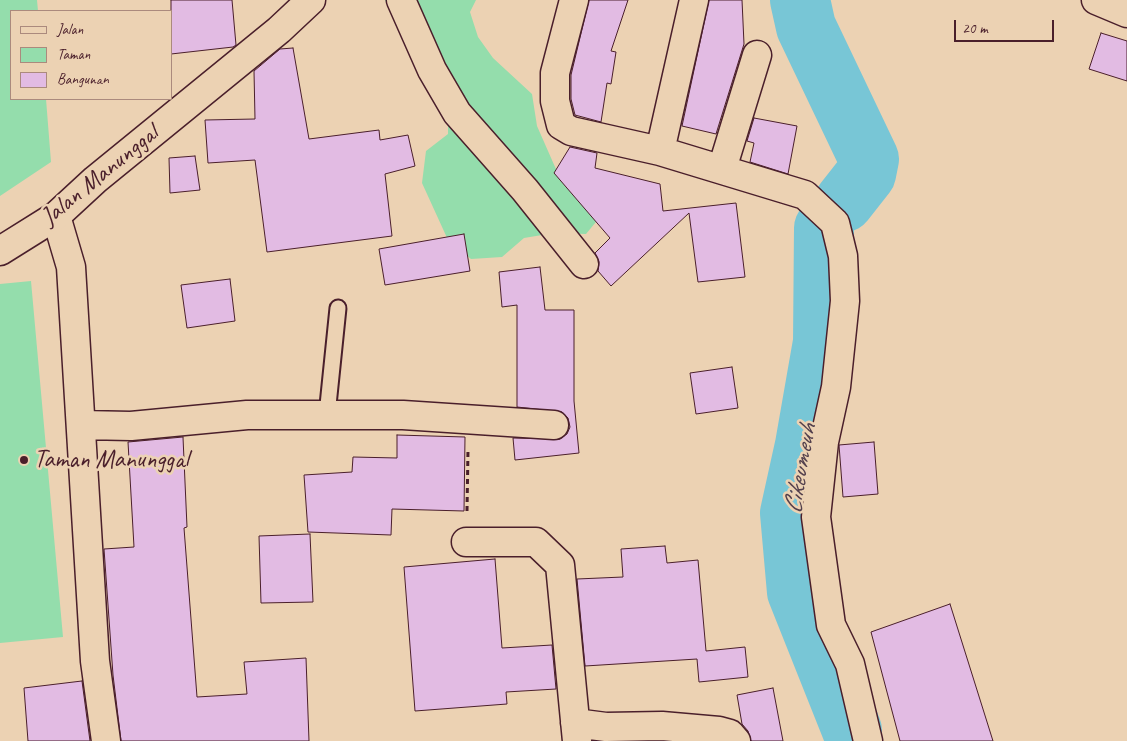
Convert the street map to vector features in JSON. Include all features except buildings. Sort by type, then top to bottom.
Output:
[{"type":"street","points":[[401,0],[432,70],[457,113],[525,190],[584,264]]},
{"type":"street","points":[[574,0],[555,73],[555,101],[561,125],[571,131],[660,151],[805,195],[835,223],[843,256],[845,301],[836,387],[824,442],[816,517],[831,625],[850,664],[868,741]]},
{"type":"street","points":[[660,151],[694,0]]},
{"type":"street","points":[[1096,0],[1127,13]]},
{"type":"street","name":"Jalan Manunggal","points":[[0,251],[56,216],[303,4]]},
{"type":"street","points":[[722,169],[757,55]]},
{"type":"street","points":[[56,216],[71,267],[95,661],[106,741]]},
{"type":"street","points":[[82,425],[131,426],[247,415],[403,415],[469,418],[554,426]]},
{"type":"street","points":[[466,542],[536,542],[560,565],[576,732],[606,727],[662,726],[719,731],[730,734],[736,741]]},
{"type":"lane","points":[[327,415],[338,308]]},
{"type":"path","points":[[466,542],[469,418]]},
{"type":"green space","points":[[0,0],[37,0],[38,10],[10,10],[10,100],[46,100],[51,162],[0,196]]},
{"type":"green space","points":[[385,0],[476,0],[470,12],[478,37],[493,58],[532,94],[537,126],[559,176],[605,211],[586,234],[554,233],[524,238],[502,257],[471,259],[448,240],[422,183],[426,151],[448,134],[448,101],[423,84]]},
{"type":"green space","name":"Taman Manunggal","points":[[31,281],[63,637],[0,643],[0,284]]},
{"type":"waterway","name":"Cikeumeuh","points":[[800,0],[806,27],[869,159],[866,174],[844,202]]},
{"type":"waterway","name":"Cikeumeuh","points":[[824,228],[823,342],[805,445],[790,513],[797,592],[852,730]]},
{"type":"place","name":"Taman Manunggal","points":[[24,460]]}]
